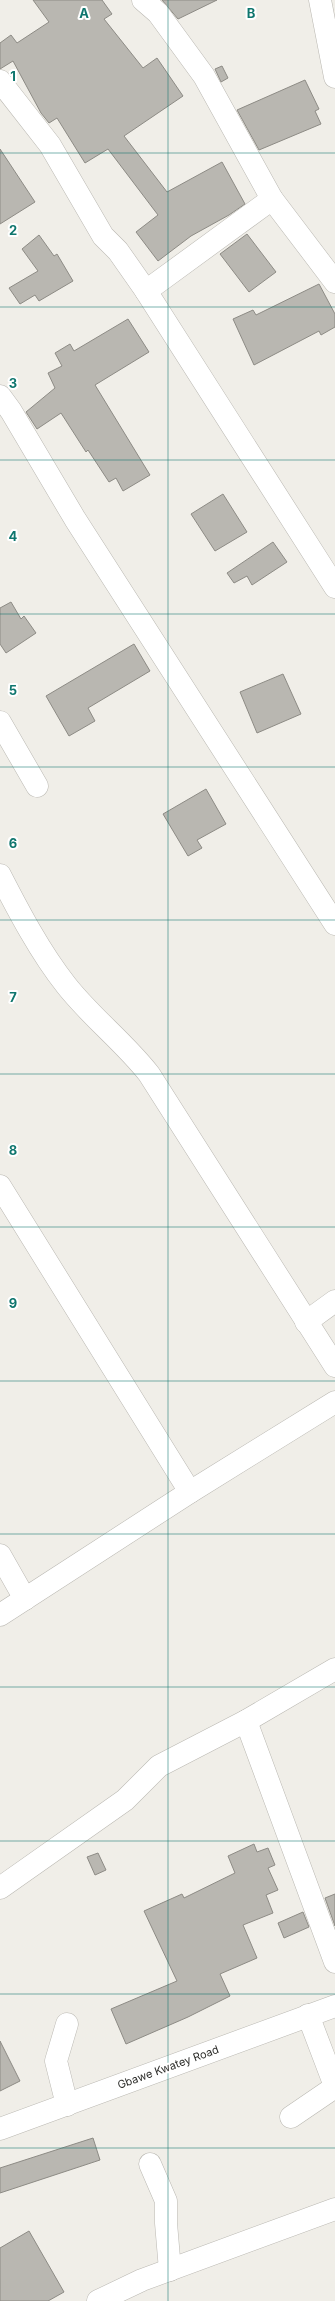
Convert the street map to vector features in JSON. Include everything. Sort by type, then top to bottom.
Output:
[{"type":"street","points":[[143,0],[158,13],[204,76],[272,199],[332,272]]},
{"type":"street","points":[[320,0],[335,77]]},
{"type":"street","points":[[0,81],[50,144],[103,236],[118,251],[146,291],[335,587]]},
{"type":"street","points":[[146,291],[272,199]]},
{"type":"street","points":[[4,408],[335,924]]},
{"type":"street","points":[[0,722],[37,786]]},
{"type":"street","points":[[0,875],[54,969],[72,991],[137,1059],[149,1074],[335,1366]]},
{"type":"street","points":[[0,1186],[190,1492]]},
{"type":"street","points":[[306,1322],[335,1301]]},
{"type":"street","points":[[0,1615],[190,1492],[335,1402]]},
{"type":"street","points":[[0,1555],[25,1599]]},
{"type":"street","points":[[0,1888],[125,1800],[159,1766],[246,1721],[335,1669]]},
{"type":"street","points":[[246,1721],[335,1962]]},
{"type":"street","name":"Gbawe Kwatey Road","points":[[0,2129],[335,2006]]},
{"type":"street","points":[[291,2117],[335,2086],[308,2016]]},
{"type":"street","points":[[67,2024],[56,2061],[67,2105]]},
{"type":"street","points":[[150,2164],[166,2201],[166,2223],[170,2270]]},
{"type":"street","points":[[98,2301],[142,2280],[335,2209]]},
{"type":"building","points":[[33,0],[102,0],[112,14],[104,19],[143,68],[157,58],[183,96],[124,136],[167,192],[222,162],[245,204],[229,215],[191,236],[158,261],[136,232],[158,215],[108,149],[85,163],[57,118],[49,123],[41,113],[13,61],[0,69],[0,43],[11,35],[17,43],[49,22]]},
{"type":"building","points":[[162,0],[217,0],[178,19]]},
{"type":"building","points":[[222,66],[228,78],[221,82],[215,69]]},
{"type":"building","points":[[305,80],[319,109],[315,111],[321,124],[259,150],[237,110]]},
{"type":"building","points":[[0,149],[35,202],[0,224]]},
{"type":"building","points":[[247,234],[276,272],[249,292],[220,254]]},
{"type":"building","points":[[39,235],[54,256],[57,254],[73,281],[39,301],[35,295],[20,304],[9,288],[38,271],[22,249]]},
{"type":"building","points":[[319,284],[335,314],[335,327],[321,335],[319,331],[254,365],[233,319],[253,310],[256,315]]},
{"type":"building","points":[[128,319],[149,352],[95,385],[150,475],[123,491],[116,478],[109,482],[88,450],[86,452],[61,413],[37,429],[26,412],[55,388],[48,373],[62,366],[55,353],[70,344],[74,351]]},
{"type":"building","points":[[223,494],[247,532],[215,551],[191,514]]},
{"type":"building","points":[[273,542],[287,562],[252,585],[247,576],[234,583],[227,573]]},
{"type":"building","points":[[11,602],[21,619],[24,616],[36,633],[6,653],[0,644],[0,608]]},
{"type":"building","points":[[134,644],[150,671],[88,708],[95,721],[69,736],[46,696]]},
{"type":"building","points":[[283,674],[301,714],[257,733],[240,692]]},
{"type":"building","points":[[206,789],[226,824],[197,840],[202,848],[188,856],[163,814]]},
{"type":"building","points":[[254,1844],[257,1852],[268,1848],[275,1865],[268,1868],[278,1890],[266,1895],[273,1913],[243,1925],[257,1958],[220,1974],[230,1996],[188,2017],[126,2044],[111,2009],[177,1981],[144,1911],[182,1894],[184,1898],[235,1873],[228,1856]]},
{"type":"building","points":[[98,1853],[106,1870],[95,1875],[87,1857]]},
{"type":"building","points":[[335,1894],[335,1926],[325,1898]]},
{"type":"building","points":[[303,1912],[309,1927],[284,1938],[278,1923]]},
{"type":"building","points":[[0,2041],[20,2081],[0,2091]]},
{"type":"building","points":[[93,2138],[100,2160],[0,2193],[0,2168]]},
{"type":"building","points":[[29,2231],[64,2292],[48,2301],[0,2301],[0,2248]]}]
